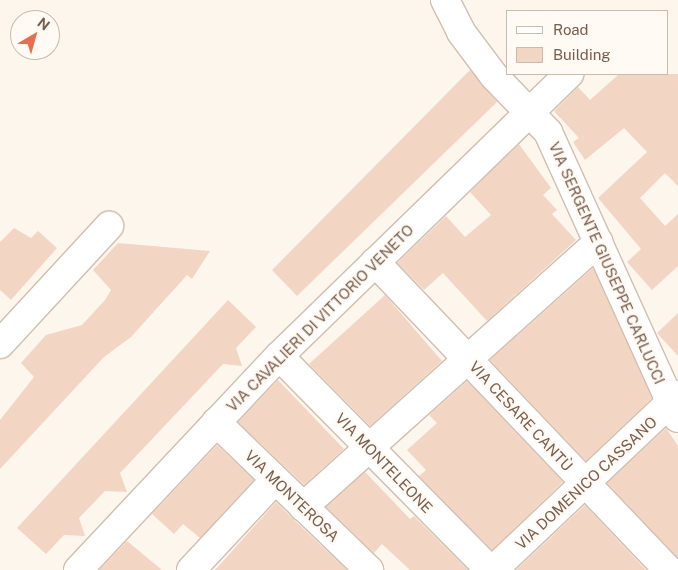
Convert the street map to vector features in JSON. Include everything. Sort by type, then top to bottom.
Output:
[{"type":"street","name":"VIA SERGENTE GIUSEPPE CARLUCCI","points":[[445,0],[461,32],[494,76],[532,111],[548,132],[676,405]]},
{"type":"street","name":"VIA CAVALIERI DI VITTORIO VENETO","points":[[78,570],[279,356],[568,75]]},
{"type":"street","points":[[0,344],[109,226]]},
{"type":"street","points":[[303,507],[598,242]]},
{"type":"street","name":"VIA CESARE CANTÙ","points":[[375,262],[668,570]]},
{"type":"street","name":"VIA MONTELEONE","points":[[279,356],[491,570]]},
{"type":"street","name":"VIA DOMENICO CASSANO","points":[[491,570],[585,483],[676,405]]},
{"type":"street","name":"VIA MONTEROSA","points":[[216,422],[368,570]]},
{"type":"street","points":[[191,570],[275,480]]},
{"type":"building","points":[[470,70],[497,102],[297,296],[272,270]]},
{"type":"building","points":[[678,74],[678,186],[665,173],[640,198],[665,226],[678,214],[678,266],[652,290],[627,262],[641,249],[598,198],[647,152],[624,128],[585,160],[573,142],[579,138],[554,111],[578,87],[590,100],[618,75]]},
{"type":"building","points":[[519,144],[551,188],[543,195],[557,210],[552,214],[576,240],[487,321],[443,273],[424,290],[397,263],[446,216],[465,237],[491,215],[470,192]]},
{"type":"building","points":[[14,228],[31,238],[38,231],[57,248],[11,300],[0,290],[0,242]]},
{"type":"building","points":[[118,243],[210,251],[192,279],[187,275],[131,337],[104,357],[0,469],[0,420],[34,377],[21,363],[46,335],[82,325],[105,300],[111,290],[93,270]]},
{"type":"building","points":[[593,268],[652,398],[586,461],[490,360]]},
{"type":"building","points":[[385,295],[442,361],[370,426],[309,364]]},
{"type":"building","points":[[228,300],[256,327],[236,348],[242,366],[223,364],[120,473],[127,492],[105,491],[79,518],[85,536],[64,535],[46,554],[17,528]]},
{"type":"building","points":[[678,313],[678,356],[657,333]]},
{"type":"building","points":[[278,380],[344,449],[304,485],[238,422]]},
{"type":"building","points":[[467,381],[563,482],[492,550],[419,476],[426,470],[407,450],[437,423],[429,415]]},
{"type":"building","points":[[666,428],[678,446],[678,558],[607,483]]},
{"type":"building","points":[[217,445],[254,480],[200,538],[183,524],[174,534],[152,514]]},
{"type":"building","points":[[365,472],[410,519],[414,516],[468,570],[410,570],[382,544],[374,553],[326,507]]},
{"type":"building","points":[[276,502],[292,518],[347,570],[215,570]]},
{"type":"building","points":[[585,505],[646,570],[516,570]]},
{"type":"building","points":[[127,541],[162,570],[99,570]]}]
